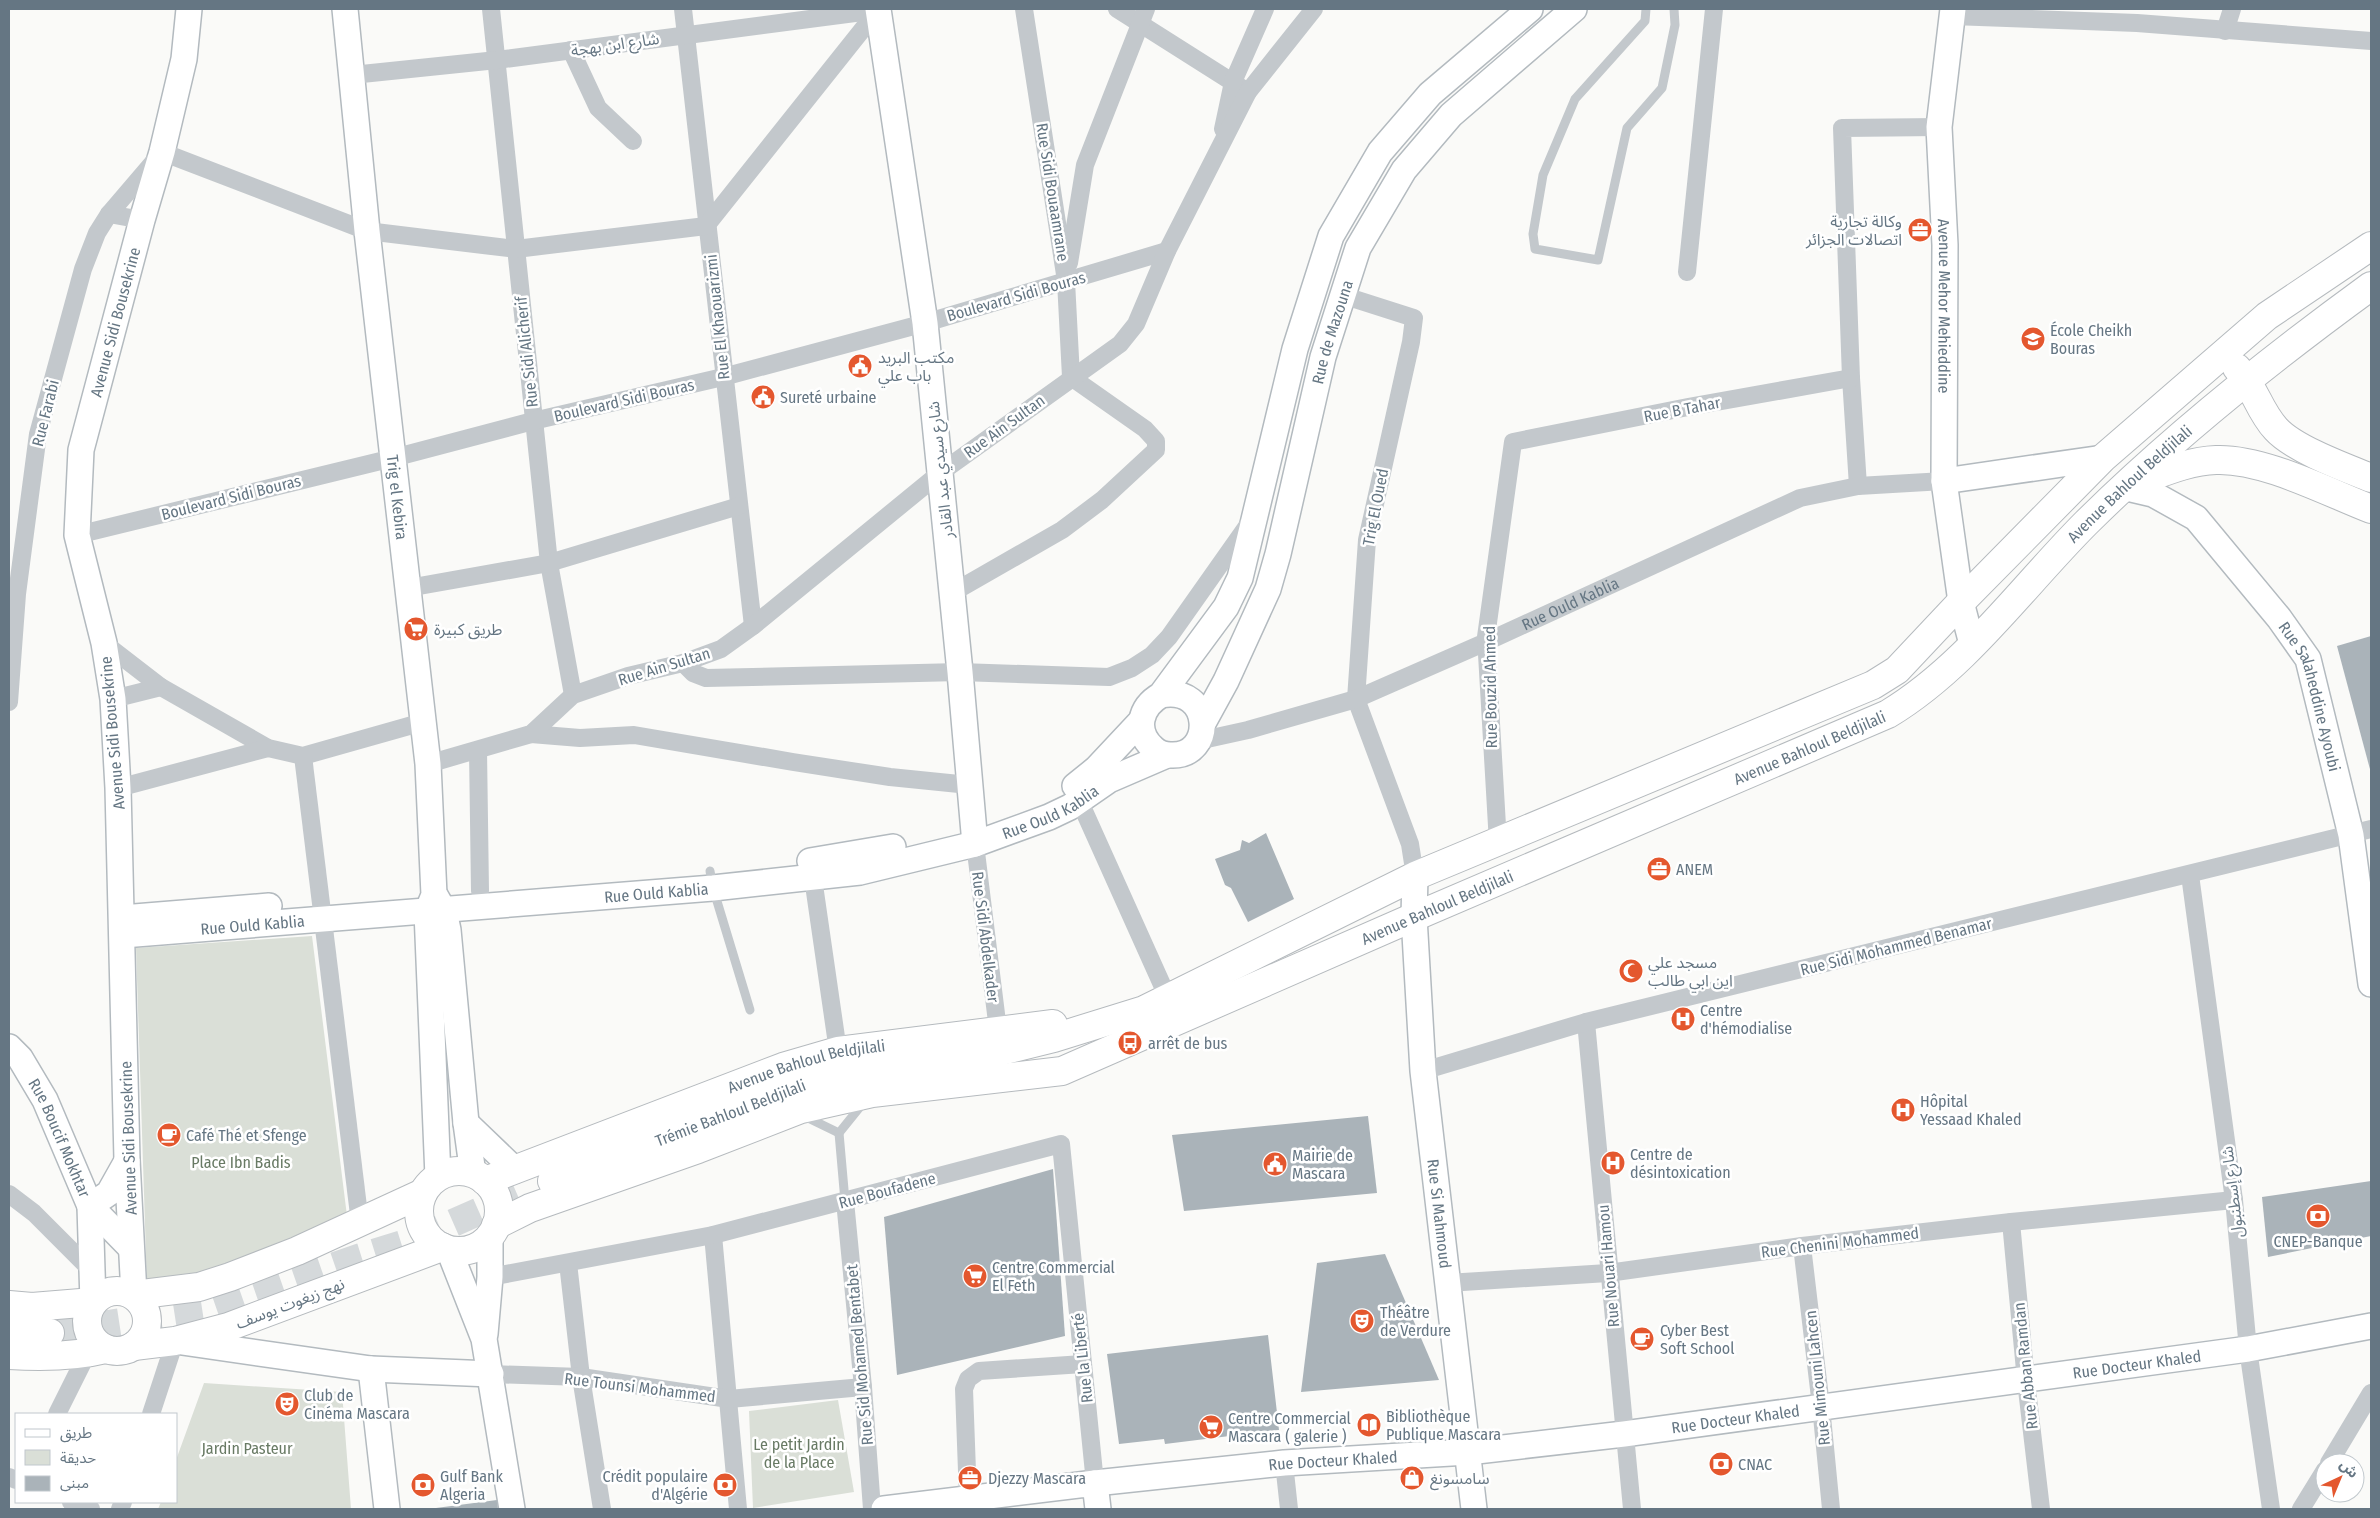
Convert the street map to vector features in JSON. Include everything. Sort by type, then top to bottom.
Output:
[{"type":"main road","name":"Avenue Bahloul Beldjilali","points":[[948,1064],[1060,1036],[1144,1010],[1415,876],[1498,843],[1873,684],[1897,670],[2103,458],[2216,358],[2267,316],[2371,246]]},
{"type":"main road","name":"Avenue Bahloul Beldjilali","points":[[493,1231],[530,1208],[698,1149],[794,1112],[872,1093],[1062,1070],[1888,714],[1911,700],[1972,644],[2085,524],[2123,487],[2281,352],[2371,286]]},
{"type":"main road","points":[[2216,358],[2234,364],[2248,380],[2276,430],[2301,447],[2371,478]]},
{"type":"main road","points":[[2123,487],[2188,464],[2214,460],[2236,460],[2271,469],[2371,509]]},
{"type":"main road","name":"Avenue Bahloul Beldjilali","points":[[479,1177],[518,1181],[783,1067],[838,1051],[1144,1010]]},
{"type":"main road","name":"Avenue Bahloul Beldjilali","points":[[948,1064],[1014,1064],[1136,1038]]},
{"type":"main road","name":"Trémie Bahloul Beldjilali","points":[[518,1181],[818,1079],[882,1069],[948,1064]]},
{"type":"main road","points":[[96,1351],[87,1328],[86,1320],[93,1302],[100,1296],[116,1290],[134,1295],[199,1287],[230,1277],[360,1223],[455,1171],[479,1177],[493,1190],[499,1213],[493,1231],[471,1249],[460,1251],[445,1248],[431,1240],[423,1230],[419,1205],[431,1185]]},
{"type":"main road","name":"نهج زيغوت يوسف","points":[[134,1346],[175,1341],[228,1327],[445,1248]]},
{"type":"main road","points":[[9,1356],[35,1357],[125,1350],[134,1346],[142,1340],[148,1321],[146,1311],[134,1295]]},
{"type":"main road","points":[[9,1306],[32,1307],[93,1302]]},
{"type":"main road","points":[[9,1330],[50,1333]]},
{"type":"street","name":"Avenue Sidi Bousekrine","points":[[134,1295],[127,1160],[118,788],[112,699],[104,643],[77,535],[81,450],[162,152],[184,59],[189,9]]},
{"type":"street","name":"Trig el Kebira","points":[[344,9],[367,231],[428,764],[435,906]]},
{"type":"street","name":"Rue Sidi Alicherif","points":[[491,9],[549,563],[573,695]]},
{"type":"street","name":"Rue El Khaouarizmi","points":[[682,9],[723,377],[754,626]]},
{"type":"street","points":[[162,152],[367,231],[516,249],[706,226],[878,9]]},
{"type":"street","name":"شارع ابن بهجة","points":[[352,75],[497,60],[878,9]]},
{"type":"street","name":"شارع سيدي عبد القادر","points":[[878,9],[925,322],[960,672],[974,835]]},
{"type":"street","name":"Rue Sidi Bouaamrane","points":[[1024,9],[1066,281],[1071,377]]},
{"type":"street","points":[[1117,9],[1144,15],[1248,92]]},
{"type":"street","points":[[1219,152],[1233,82],[1265,9]]},
{"type":"street","name":"Rue Ain Sultan","points":[[428,764],[531,734],[573,695],[628,676],[683,663],[720,649],[754,626],[940,473],[1071,377],[1120,344],[1136,324],[1168,251],[1248,92],[1314,9]]},
{"type":"street","name":"Rue de Mazouna","points":[[1161,695],[1229,600],[1240,578],[1294,349],[1331,236],[1380,152],[1424,101],[1530,9]]},
{"type":"street","name":"Rue de Mazouna","points":[[1200,732],[1226,681],[1268,589],[1278,554],[1323,357],[1358,248],[1404,170],[1451,115],[1574,9]]},
{"type":"street","points":[[1687,272],[1714,9]]},
{"type":"street","points":[[2225,31],[2232,9]]},
{"type":"street","points":[[1952,12],[2137,23],[2371,41]]},
{"type":"street","name":"Avenue Mehor Mehieddine","points":[[1952,12],[1940,127],[1944,245],[1944,481],[1961,602],[1972,644]]},
{"type":"street","points":[[1066,281],[1085,164],[1144,15]]},
{"type":"street","points":[[572,50],[598,108],[633,141]]},
{"type":"street","points":[[1858,486],[1851,378],[1842,128],[1940,127]]},
{"type":"street","name":"Rue Farabi","points":[[9,702],[17,594],[38,434],[83,268],[97,233],[109,214],[162,152]]},
{"type":"street","points":[[109,214],[142,220]]},
{"type":"street","name":"Boulevard Sidi Bouras","points":[[77,535],[393,458],[533,421],[723,377],[925,322],[1168,251]]},
{"type":"street","name":"Trig El Oued","points":[[1342,295],[1414,318],[1411,342],[1367,540],[1356,699]]},
{"type":"street","points":[[952,592],[1062,530],[1102,500],[1156,450],[1156,441],[1145,429],[1071,377]]},
{"type":"street","name":"Rue B Tahar","points":[[1513,442],[1688,407],[1851,378]]},
{"type":"street","name":"Rue Bouzid Ahmed","points":[[1498,843],[1486,642],[1513,442]]},
{"type":"street","points":[[1944,481],[2103,458]]},
{"type":"street","name":"Rue Ould Kablia","points":[[1200,732],[1248,730],[1356,699],[1486,642],[1800,498],[1858,486],[1944,481]]},
{"type":"street","name":"Rue Salaheddine Ayoubi","points":[[2123,487],[2153,494],[2196,518],[2279,618],[2308,659],[2361,832],[2371,984]]},
{"type":"street","points":[[408,588],[549,563],[739,506]]},
{"type":"street","points":[[683,663],[693,673],[706,678],[960,672],[1109,677],[1132,668],[1152,655],[1169,637],[1255,515]]},
{"type":"street","points":[[104,643],[162,687],[268,748],[303,756],[423,722]]},
{"type":"street","points":[[112,699],[162,687]]},
{"type":"street","points":[[1181,694],[1189,698],[1196,705],[1200,732],[1185,753],[1167,755],[1156,751],[1147,743],[1142,733],[1141,721],[1147,705],[1161,695],[1181,694]]},
{"type":"street","points":[[1356,699],[1410,844],[1415,876]]},
{"type":"street","name":"Rue Ould Kablia","points":[[1076,794],[1096,769],[1141,721]]},
{"type":"street","points":[[531,734],[580,738],[634,735],[802,764],[890,777],[969,785]]},
{"type":"street","points":[[118,788],[268,748]]},
{"type":"street","points":[[478,750],[480,891]]},
{"type":"street","name":"Rue Ould Kablia","points":[[435,906],[480,891],[712,879],[813,878],[860,872],[974,835],[1051,799],[1076,794],[1167,755]]},
{"type":"street","points":[[303,756],[360,1223]]},
{"type":"street","points":[[1076,794],[1168,998]]},
{"type":"street","name":"Rue Sidi Mohammed Benamar","points":[[1423,1071],[1586,1022],[2361,832]]},
{"type":"street","name":"Rue Ould Kablia","points":[[122,926],[323,910],[435,906],[712,879],[974,835]]},
{"type":"street","name":"Rue Sidi Abdelkader","points":[[974,835],[998,1030]]},
{"type":"street","name":"شارع إسطنبول","points":[[2190,875],[2234,1200],[2248,1349],[2271,1509]]},
{"type":"street","name":"Rue Si Mahmoud","points":[[1415,876],[1414,917],[1423,1071],[1446,1284],[1474,1509]]},
{"type":"street","points":[[813,878],[838,1051]]},
{"type":"street","points":[[435,906],[448,930],[466,1124],[479,1177]]},
{"type":"street","points":[[431,1185],[435,906]]},
{"type":"street","name":"Rue Nouari Hamou","points":[[1586,1022],[1608,1273],[1632,1509]]},
{"type":"street","name":"Rue Boucif Mokhtar","points":[[9,1047],[20,1058],[44,1100],[90,1206]]},
{"type":"street","points":[[466,1124],[518,1181]]},
{"type":"street","name":"Rue Boufadene","points":[[490,1277],[713,1235],[1061,1144]]},
{"type":"street","name":"Rue la Liberté","points":[[1061,1144],[1095,1483]]},
{"type":"street","points":[[90,1206],[109,1193],[127,1160]]},
{"type":"street","points":[[9,1194],[34,1213],[92,1271]]},
{"type":"street","name":"Rue Chenini Mohammed","points":[[1446,1284],[1608,1273],[1802,1246],[2011,1222],[2234,1200]]},
{"type":"street","name":"Rue Sid Mohamed Bentabet","points":[[845,1201],[863,1387],[872,1509]]},
{"type":"street","points":[[90,1206],[131,1248]]},
{"type":"street","points":[[90,1206],[93,1302]]},
{"type":"street","name":"Rue Abban Ramdan","points":[[2011,1222],[2026,1380],[2041,1509]]},
{"type":"street","points":[[484,1339],[493,1231]]},
{"type":"street","points":[[713,1235],[738,1509]]},
{"type":"street","name":"Rue Mimouni Lahcen","points":[[1802,1246],[1831,1509]]},
{"type":"street","points":[[445,1248],[484,1339],[512,1509]]},
{"type":"street","points":[[568,1263],[581,1377],[602,1509]]},
{"type":"street","name":"Rue Docteur Khaled","points":[[884,1509],[1095,1483],[1284,1463],[1468,1452],[1624,1434],[2248,1349],[2371,1326]]},
{"type":"street","points":[[151,1413],[175,1341],[371,1369],[491,1374]]},
{"type":"street","points":[[58,1413],[96,1351]]},
{"type":"street","points":[[968,1499],[964,1389],[968,1379],[979,1371],[1083,1364]]},
{"type":"street","points":[[371,1369],[387,1509]]},
{"type":"street","name":"Rue Tounsi Mohammed","points":[[491,1374],[581,1377],[729,1399],[863,1387]]},
{"type":"street","points":[[2335,1453],[2371,1393]]},
{"type":"street","points":[[1284,1463],[1289,1509]]},
{"type":"street","points":[[1095,1483],[1098,1509]]},
{"type":"street","points":[[2301,1509],[2315,1486]]},
{"type":"street","points":[[74,1503],[91,1509]]},
{"type":"lane","points":[[1646,9],[1645,21],[1575,99],[1543,175],[1533,234],[1535,249],[1598,260],[1627,128],[1662,88],[1675,25],[1674,9]]},
{"type":"lane","points":[[712,879],[750,1010]]},
{"type":"lane","points":[[845,1201],[839,1133],[872,1093]]},
{"type":"lane","points":[[794,1112],[839,1133]]},
{"type":"green space","name":"Place Ibn Badis","points":[[312,936],[348,1224],[236,1273],[147,1286],[136,948]]},
{"type":"green space","name":"Jardin Pasteur","points":[[204,1383],[342,1392],[351,1509],[158,1509],[161,1503],[178,1503],[178,1454]]},
{"type":"green space","name":"Le petit Jardin de la Place","points":[[838,1400],[854,1492],[753,1508],[749,1411]]},
{"type":"building","points":[[2371,636],[2371,773],[2337,646]]},
{"type":"building","points":[[1266,833],[1294,899],[1248,922],[1231,888],[1225,885],[1215,859],[1240,850],[1242,840],[1249,843]]},
{"type":"building","name":"Mairie de Mascara","points":[[1368,1116],[1377,1193],[1184,1211],[1172,1135]]},
{"type":"building","name":"Centre Commercial El Feth","points":[[1053,1169],[1065,1336],[897,1375],[884,1217]]},
{"type":"building","name":"CNEP-Banque","points":[[2371,1181],[2371,1236],[2268,1257],[2262,1197]]},
{"type":"building","name":"Théâtre de Verdure","points":[[1385,1254],[1439,1380],[1301,1392],[1317,1263]]},
{"type":"building","points":[[1268,1335],[1279,1430],[1165,1444],[1164,1439],[1119,1444],[1107,1354]]},
{"type":"building","name":"Gulf Bank Algeria","points":[[431,1479],[429,1490],[416,1493],[416,1480]]},
{"type":"building","points":[[497,1500],[498,1509],[436,1509],[436,1508]]},
{"type":"tunnel","points":[[50,1333],[214,1308],[412,1241],[521,1193]]},
{"type":"place","name":"وكالة تجارية اتصالات الجزائر","points":[[1920,230]]},
{"type":"place","name":"École Cheikh Bouras","points":[[2033,339]]},
{"type":"place","name":"مكتب البريد باب علي","points":[[860,366]]},
{"type":"place","name":"Sureté urbaine","points":[[763,397]]},
{"type":"place","name":"طريق كبيرة","points":[[416,629]]},
{"type":"place","name":"ANEM","points":[[1659,869]]},
{"type":"place","name":"مسجد علي اين ابي طالب","points":[[1631,971]]},
{"type":"place","name":"Centre d'hémodialise","points":[[1683,1019]]},
{"type":"place","name":"arrêt de bus","points":[[1130,1043]]},
{"type":"place","name":"Hôpital Yessaad Khaled","points":[[1903,1110]]},
{"type":"place","name":"Café Thé et Sfenge","points":[[169,1135]]},
{"type":"place","name":"Centre de désintoxication","points":[[1613,1163]]},
{"type":"place","name":"Mairie de Mascara","points":[[1275,1164]]},
{"type":"place","name":"CNEP-Banque","points":[[2318,1216]]},
{"type":"place","name":"Centre Commercial El Feth","points":[[975,1276]]},
{"type":"place","name":"Théâtre de Verdure","points":[[1362,1321]]},
{"type":"place","name":"Cyber Best Soft School","points":[[1642,1339]]},
{"type":"place","name":"Club de Cinéma Mascara","points":[[287,1404]]},
{"type":"place","name":"Bibliothèque Publique Mascara","points":[[1369,1425]]},
{"type":"place","name":"Centre Commercial Mascara ( galerie )","points":[[1211,1427]]},
{"type":"place","name":"CNAC","points":[[1721,1464]]},
{"type":"place","name":"Djezzy Mascara","points":[[970,1478]]},
{"type":"place","name":"سامسونغ","points":[[1412,1478]]},
{"type":"place","name":"Gulf Bank Algeria","points":[[423,1485]]},
{"type":"place","name":"Crédit populaire d'Algérie","points":[[725,1485]]}]
